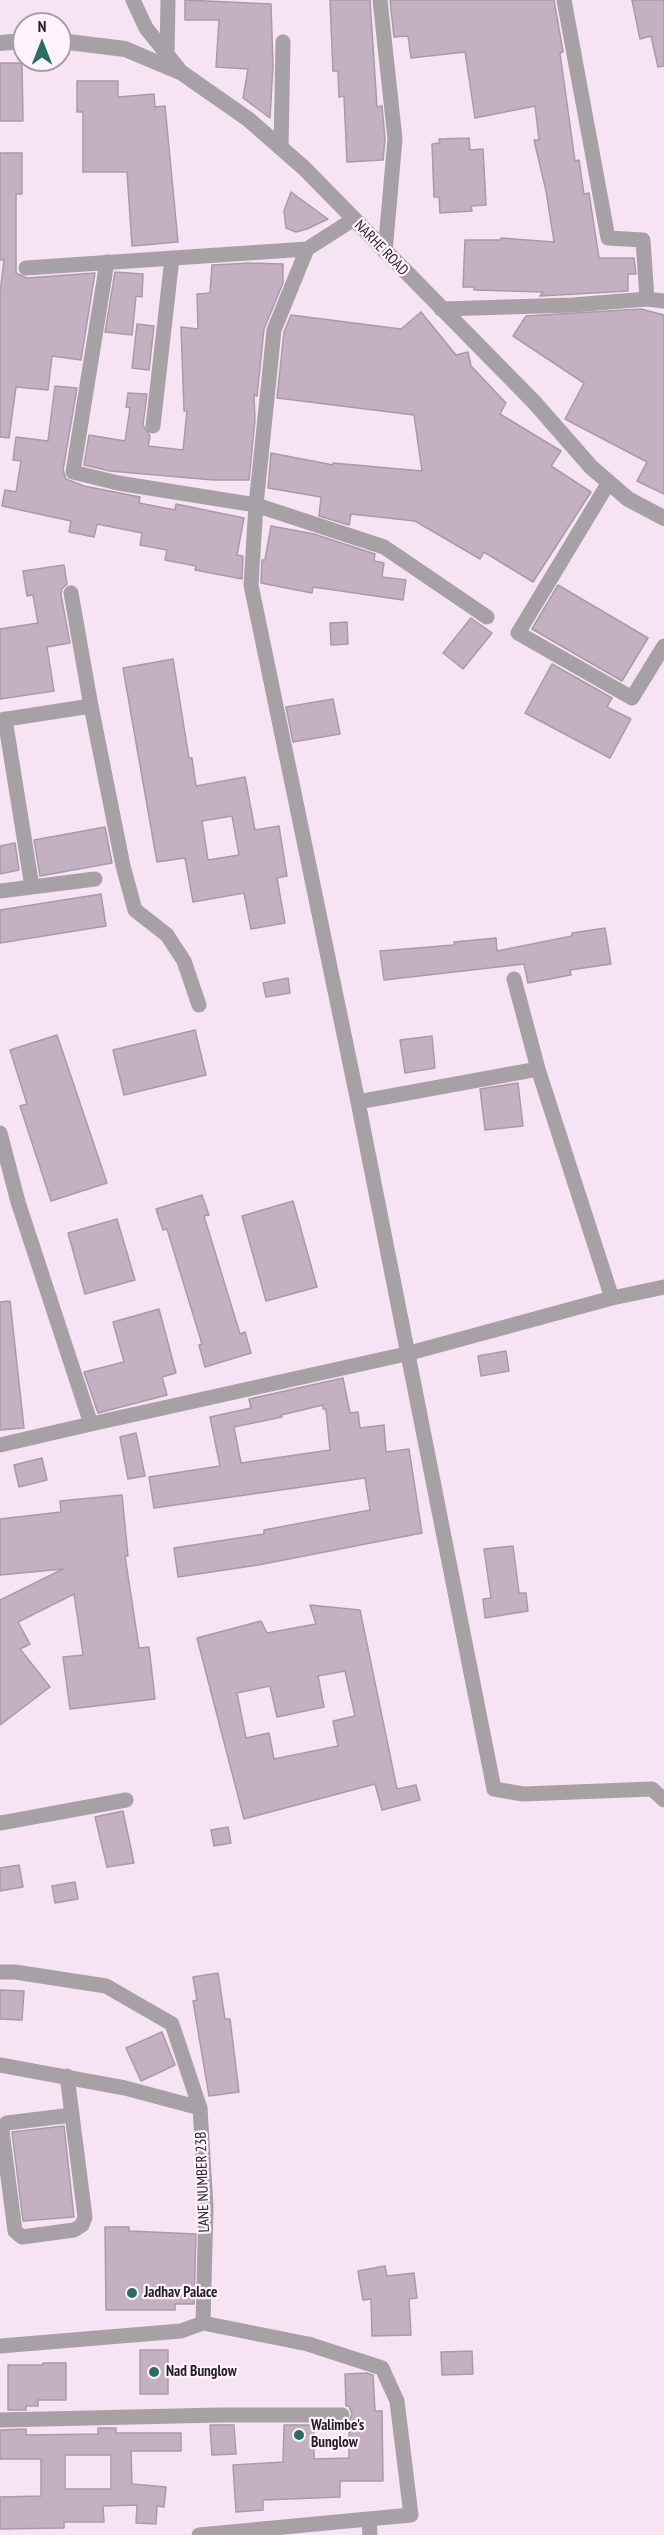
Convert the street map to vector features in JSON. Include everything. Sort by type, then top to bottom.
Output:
[{"type":"street","points":[[133,0],[146,28],[182,73]]},
{"type":"street","points":[[167,55],[168,0]]},
{"type":"street","points":[[380,0],[396,139],[385,252]]},
{"type":"street","points":[[564,0],[608,238],[643,240],[647,299]]},
{"type":"street","name":"NARHE ROAD","points":[[72,42],[125,49],[182,73],[248,119],[354,219],[495,362],[591,467],[628,499],[664,518]]},
{"type":"street","points":[[281,148],[283,42]]},
{"type":"street","points":[[26,268],[307,249],[354,219]]},
{"type":"street","points":[[307,249],[274,330],[256,505],[251,585],[358,1102],[406,1354],[494,1789],[523,1794],[652,1789],[664,1800]]},
{"type":"street","points":[[153,426],[172,258]]},
{"type":"street","points":[[107,262],[73,472],[118,483],[256,505],[384,547],[488,617]]},
{"type":"street","points":[[441,309],[573,305],[647,299],[664,301]]},
{"type":"street","points":[[609,482],[518,633],[632,698],[664,646]]},
{"type":"street","points":[[71,593],[123,866],[135,910],[167,935],[184,961],[199,1005]]},
{"type":"street","points":[[32,887],[2,720],[91,706]]},
{"type":"street","points":[[0,891],[95,879]]},
{"type":"street","points":[[514,979],[538,1069],[612,1299]]},
{"type":"street","points":[[358,1102],[538,1069]]},
{"type":"street","points":[[0,1133],[18,1202],[91,1424]]},
{"type":"street","points":[[0,1445],[406,1354],[664,1287]]},
{"type":"street","points":[[0,1823],[126,1800]]},
{"type":"street","name":"LANE NUMBER 23B","points":[[0,1972],[15,1972],[106,1986],[172,2024],[200,2108],[206,2207],[203,2323]]},
{"type":"street","points":[[0,2065],[67,2076],[200,2108]]},
{"type":"street","points":[[67,2076],[72,2115],[85,2217],[82,2225],[74,2230],[22,2237],[15,2230],[3,2126],[7,2122],[72,2115]]},
{"type":"street","points":[[0,2346],[181,2331],[203,2323],[308,2344],[382,2368],[397,2401],[411,2515],[199,2535]]},
{"type":"street","points":[[0,2420],[342,2415]]},
{"type":"street","points":[[369,2518],[370,2535]]},
{"type":"building","points":[[185,0],[271,4],[273,65],[270,118],[243,98],[248,69],[216,67],[219,20],[185,20]]},
{"type":"building","points":[[330,0],[370,0],[377,107],[382,106],[385,139],[383,160],[347,162],[344,96],[339,97],[338,71],[333,71]]},
{"type":"building","points":[[390,0],[554,0],[563,52],[560,53],[575,161],[579,160],[584,194],[589,193],[599,258],[634,258],[636,274],[628,274],[628,291],[540,296],[543,292],[474,290],[474,287],[463,287],[465,240],[501,240],[501,238],[554,242],[546,191],[534,140],[539,140],[535,106],[475,118],[465,52],[411,58],[408,36],[394,37]]},
{"type":"building","points":[[632,0],[664,0],[664,66],[658,67],[651,36],[640,39]]},
{"type":"building","points":[[0,63],[12,63],[12,72],[22,72],[23,121],[0,121]]},
{"type":"building","points":[[77,81],[118,81],[118,97],[154,94],[155,107],[165,106],[178,242],[132,246],[127,172],[83,172],[83,112],[77,112]]},
{"type":"building","points":[[469,138],[470,150],[483,149],[486,205],[471,206],[472,211],[440,213],[439,197],[434,197],[432,144],[440,143],[439,139]]},
{"type":"building","points":[[0,153],[22,153],[22,194],[16,194],[16,273],[27,278],[95,273],[81,360],[52,356],[48,390],[16,387],[9,438],[0,437],[0,293],[4,260],[0,260]]},
{"type":"building","points":[[291,192],[328,219],[296,232],[286,228],[284,211]]},
{"type":"building","points":[[283,264],[283,283],[264,329],[257,396],[254,395],[255,420],[249,480],[213,480],[110,471],[84,465],[89,435],[125,441],[130,408],[126,407],[128,393],[147,394],[143,425],[150,436],[148,446],[183,450],[187,411],[184,411],[181,327],[198,329],[197,294],[210,293],[212,265]]},
{"type":"building","points":[[115,272],[143,274],[142,297],[136,296],[132,335],[105,332]]},
{"type":"building","points":[[641,309],[664,315],[664,494],[637,481],[647,462],[565,419],[584,383],[513,336],[526,316]]},
{"type":"building","points":[[421,312],[456,355],[468,352],[471,366],[506,403],[500,414],[561,451],[551,466],[591,492],[533,582],[484,552],[480,559],[415,521],[351,514],[349,525],[319,516],[321,497],[268,488],[271,453],[333,465],[333,463],[422,471],[414,415],[277,398],[284,332],[291,315],[401,329]]},
{"type":"building","points":[[137,324],[154,326],[149,370],[132,368]]},
{"type":"building","points":[[55,386],[77,388],[63,470],[66,479],[84,486],[140,497],[139,503],[175,510],[176,504],[244,518],[237,555],[243,556],[242,579],[195,570],[196,566],[165,560],[167,550],[140,545],[142,533],[97,524],[94,537],[69,532],[71,521],[2,506],[5,490],[16,492],[21,461],[13,460],[16,437],[48,441]]},
{"type":"building","points":[[271,526],[314,534],[375,554],[374,561],[384,563],[382,577],[406,580],[403,600],[313,587],[312,593],[261,583],[262,560],[265,560]]},
{"type":"building","points":[[64,565],[67,584],[62,589],[61,595],[70,643],[47,647],[54,691],[0,699],[0,629],[38,623],[33,595],[27,596],[23,571]]},
{"type":"building","points":[[558,585],[648,638],[622,681],[532,629]]},
{"type":"building","points":[[471,618],[492,633],[463,669],[443,653]]},
{"type":"building","points":[[347,622],[348,644],[331,645],[330,623]]},
{"type":"building","points":[[173,659],[189,758],[192,758],[196,786],[245,777],[255,830],[279,826],[287,876],[277,878],[285,923],[251,929],[244,893],[193,902],[185,858],[157,862],[123,668]],"holes":[[[232,816],[239,855],[208,860],[202,821]]]},
{"type":"building","points":[[552,664],[612,698],[607,707],[631,719],[610,758],[525,713]]},
{"type":"building","points":[[333,699],[340,734],[293,742],[286,707]]},
{"type":"building","points":[[105,827],[112,863],[40,876],[34,840]]},
{"type":"building","points":[[15,843],[19,870],[0,874],[0,846]]},
{"type":"building","points":[[101,894],[106,926],[0,943],[0,910]]},
{"type":"building","points":[[605,928],[611,964],[570,970],[571,975],[528,983],[524,964],[384,980],[380,951],[454,945],[454,942],[496,938],[497,951],[572,936],[572,933]]},
{"type":"building","points":[[288,978],[290,993],[266,997],[263,983]]},
{"type":"building","points":[[195,1030],[206,1075],[124,1095],[113,1050]]},
{"type":"building","points":[[57,1035],[107,1183],[51,1201],[20,1106],[27,1104],[10,1050]]},
{"type":"building","points":[[432,1036],[435,1068],[405,1073],[400,1040]]},
{"type":"building","points":[[518,1083],[523,1126],[485,1130],[480,1089]]},
{"type":"building","points":[[202,1195],[209,1215],[204,1216],[240,1334],[245,1332],[251,1353],[205,1367],[199,1345],[202,1344],[167,1229],[163,1230],[156,1209]]},
{"type":"building","points":[[293,1201],[317,1287],[266,1301],[242,1216]]},
{"type":"building","points":[[117,1219],[135,1280],[85,1294],[68,1233]]},
{"type":"building","points":[[10,1301],[24,1428],[0,1430],[0,1302]]},
{"type":"building","points":[[159,1309],[176,1373],[162,1377],[167,1395],[98,1413],[84,1372],[124,1362],[113,1322]]},
{"type":"building","points":[[506,1351],[509,1371],[481,1376],[478,1356]]},
{"type":"building","points":[[343,1378],[350,1413],[358,1412],[360,1428],[384,1425],[386,1452],[409,1449],[422,1533],[258,1565],[178,1577],[174,1548],[264,1534],[264,1530],[370,1510],[365,1478],[154,1508],[149,1477],[220,1466],[210,1417],[251,1408],[249,1399]],"holes":[[[323,1405],[323,1409],[326,1409],[330,1450],[241,1463],[234,1427],[282,1417],[281,1415]]]},
{"type":"building","points":[[136,1433],[145,1476],[128,1479],[120,1437]]},
{"type":"building","points":[[42,1458],[47,1480],[19,1487],[14,1465]]},
{"type":"building","points":[[122,1495],[128,1556],[125,1556],[139,1648],[149,1647],[155,1699],[70,1709],[63,1657],[83,1655],[74,1594],[18,1622],[30,1644],[20,1649],[50,1687],[0,1725],[0,1600],[63,1569],[0,1575],[0,1519],[61,1512],[60,1501]]},
{"type":"building","points":[[513,1546],[519,1593],[526,1593],[528,1611],[485,1618],[483,1599],[491,1598],[484,1549]]},
{"type":"building","points":[[310,1605],[360,1610],[397,1789],[416,1785],[420,1800],[382,1810],[375,1784],[244,1819],[197,1638],[261,1621],[267,1633],[316,1624]],"holes":[[[345,1671],[355,1716],[333,1721],[338,1746],[274,1759],[269,1733],[246,1738],[237,1693],[270,1686],[277,1717],[324,1707],[318,1676]]]},
{"type":"building","points":[[123,1811],[134,1863],[107,1867],[95,1817]]},
{"type":"building","points":[[228,1827],[231,1843],[214,1846],[211,1830]]},
{"type":"building","points":[[19,1865],[23,1887],[0,1891],[0,1868]]},
{"type":"building","points":[[75,1882],[78,1899],[55,1903],[52,1886]]},
{"type":"building","points":[[218,1973],[225,2019],[230,2019],[239,2092],[209,2096],[193,2001],[197,2000],[193,1977]]},
{"type":"building","points":[[0,1990],[24,1991],[22,2020],[0,2019]]},
{"type":"building","points":[[162,2032],[175,2065],[141,2081],[126,2048]]},
{"type":"building","points":[[64,2126],[74,2217],[23,2221],[12,2132]]},
{"type":"building","points":[[105,2227],[129,2227],[129,2231],[196,2234],[194,2304],[175,2304],[175,2310],[106,2310]]},
{"type":"building","points":[[385,2266],[387,2276],[414,2273],[417,2298],[409,2299],[411,2335],[372,2336],[371,2299],[363,2300],[358,2271]]},
{"type":"building","name":"Nad Bunglow","points":[[140,2350],[168,2350],[168,2394],[140,2394]]},
{"type":"building","points":[[472,2351],[473,2374],[442,2375],[441,2352]]},
{"type":"building","points":[[43,2363],[66,2363],[66,2400],[38,2400],[38,2406],[26,2406],[26,2410],[8,2410],[8,2365],[43,2365]]},
{"type":"building","points":[[345,2374],[373,2375],[375,2411],[382,2411],[383,2481],[340,2481],[340,2497],[263,2500],[263,2510],[236,2512],[233,2465],[283,2462],[284,2425],[314,2425],[314,2459],[349,2458],[349,2421],[352,2414],[349,2406],[346,2406]]},
{"type":"building","points":[[210,2425],[234,2425],[236,2454],[212,2455]]},
{"type":"building","points":[[98,2428],[116,2428],[116,2433],[181,2433],[181,2451],[131,2451],[132,2484],[166,2487],[164,2507],[157,2506],[156,2524],[136,2523],[137,2505],[103,2506],[104,2522],[64,2522],[64,2528],[0,2529],[0,2497],[41,2496],[41,2459],[0,2459],[0,2430],[26,2429],[26,2435],[98,2434]],"holes":[[[65,2455],[111,2455],[111,2489],[65,2489]]]},
{"type":"place","name":"Jadhav Palace","points":[[132,2293]]},
{"type":"place","name":"Nad Bunglow","points":[[154,2372]]},
{"type":"place","name":"Walimbe's Bunglow","points":[[299,2435]]}]
